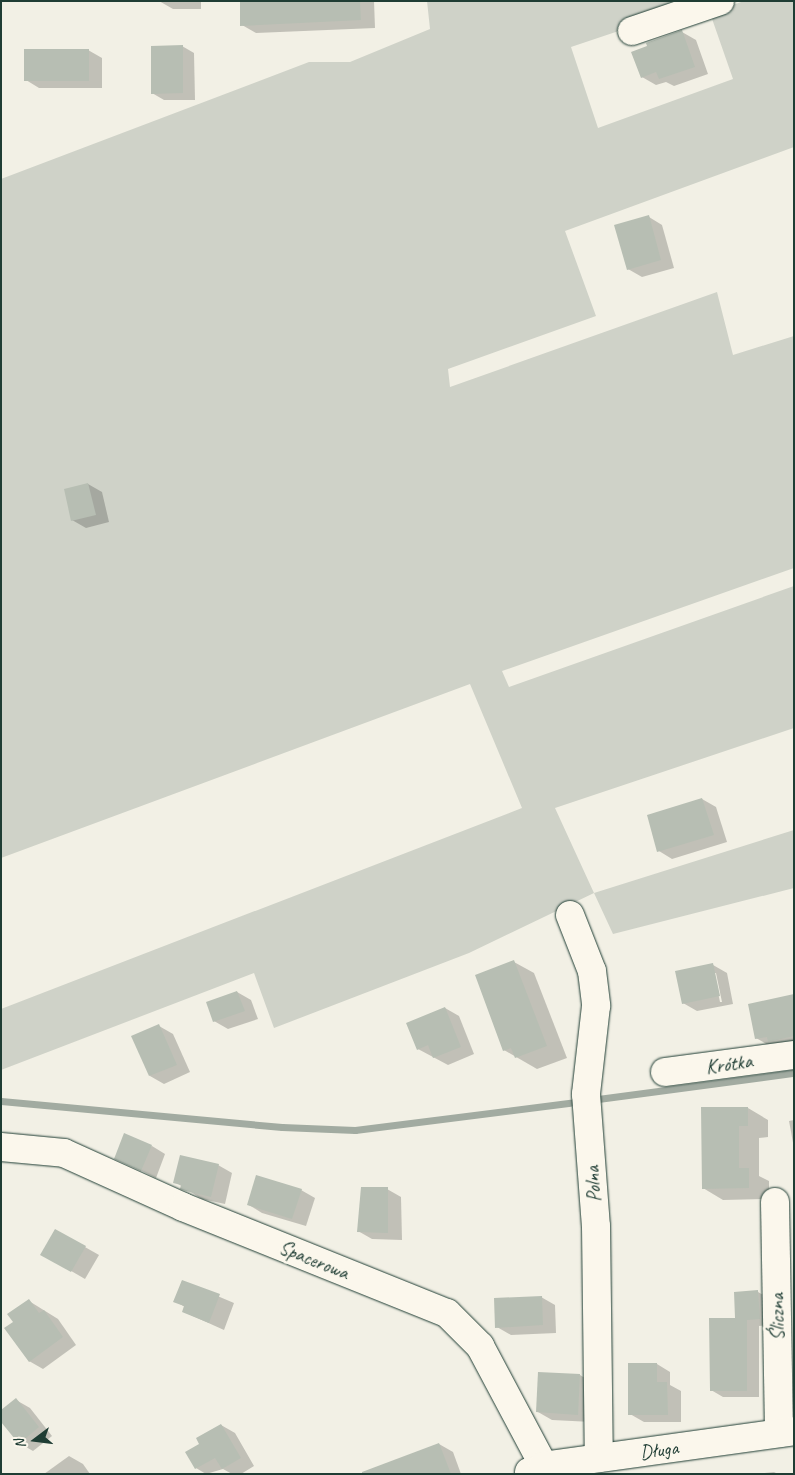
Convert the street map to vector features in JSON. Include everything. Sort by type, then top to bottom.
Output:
[{"type":"street","points":[[632,31],[720,1]]},
{"type":"street","name":"Polna","points":[[570,915],[592,970],[596,1006],[586,1094],[596,1226],[599,1458]]},
{"type":"street","name":"Krótka","points":[[665,1072],[794,1055]]},
{"type":"street","name":"Spacerowa","points":[[1,1147],[64,1152],[183,1207],[447,1313],[480,1346],[539,1471]]},
{"type":"street","name":"Śliczna","points":[[775,1202],[786,1432]]},
{"type":"street","name":"Długa","points":[[539,1471],[599,1458],[786,1432]]},
{"type":"shaded area","points":[[427,1],[708,1],[571,47],[598,128],[733,79],[710,13],[744,1],[794,1],[794,147],[565,231],[596,316],[448,369],[450,387],[717,292],[733,355],[794,336],[794,568],[502,671],[509,687],[794,586],[794,728],[555,808],[594,893],[469,953],[274,1028],[254,973],[1,1070],[1,1009],[522,808],[470,684],[1,858],[1,179],[309,62],[350,62],[430,29]]},
{"type":"shaded area","points":[[794,830],[794,888],[613,934],[594,893]]},
{"type":"building","points":[[240,1],[360,1],[361,20],[240,26]]},
{"type":"building","points":[[682,30],[695,67],[659,79],[656,72],[641,78],[631,52],[647,46],[646,43]]},
{"type":"building","points":[[183,45],[183,93],[151,94],[151,46]]},
{"type":"building","points":[[24,49],[89,49],[89,81],[24,81]]},
{"type":"building","points":[[649,215],[661,260],[627,270],[614,225]]},
{"type":"building","points":[[88,483],[96,515],[71,521],[64,489]]},
{"type":"building","points":[[702,798],[714,835],[657,852],[647,815]]},
{"type":"building","points":[[514,960],[547,1046],[515,1058],[511,1048],[503,1051],[475,975]]},
{"type":"building","points":[[713,963],[720,996],[682,1004],[675,971]]},
{"type":"building","points":[[237,991],[245,1011],[213,1022],[206,1002]]},
{"type":"building","points":[[794,994],[794,1036],[768,1042],[767,1037],[755,1039],[748,1004]]},
{"type":"building","points":[[445,1007],[461,1047],[433,1058],[428,1045],[417,1050],[406,1023]]},
{"type":"building","points":[[159,1024],[177,1065],[149,1076],[131,1036]]},
{"type":"building","points":[[701,1107],[748,1107],[748,1126],[739,1126],[739,1168],[749,1168],[749,1188],[702,1189]]},
{"type":"building","points":[[124,1133],[152,1145],[141,1171],[114,1159]]},
{"type":"building","points":[[180,1155],[219,1164],[211,1197],[180,1189],[181,1185],[173,1183]]},
{"type":"building","points":[[256,1175],[302,1189],[292,1219],[247,1205]]},
{"type":"building","points":[[361,1187],[388,1187],[388,1233],[357,1232]]},
{"type":"building","points":[[55,1229],[86,1246],[71,1272],[40,1255]]},
{"type":"building","points":[[182,1280],[220,1294],[209,1323],[182,1312],[184,1306],[173,1302]]},
{"type":"building","points":[[758,1290],[760,1319],[747,1320],[747,1391],[710,1391],[709,1318],[735,1318],[734,1292]]},
{"type":"building","points":[[542,1296],[543,1325],[495,1328],[494,1298]]},
{"type":"building","points":[[29,1299],[39,1313],[44,1310],[63,1337],[29,1362],[4,1328],[13,1322],[7,1314]]},
{"type":"building","points":[[628,1363],[657,1363],[657,1382],[667,1382],[668,1415],[628,1415]]},
{"type":"building","points":[[538,1372],[580,1374],[578,1415],[536,1412]]},
{"type":"building","points":[[16,1398],[39,1427],[19,1444],[1,1422],[1,1410]]},
{"type":"building","points":[[221,1424],[241,1458],[222,1469],[215,1458],[195,1469],[185,1452],[199,1444],[196,1438]]},
{"type":"building","points":[[439,1443],[451,1474],[362,1474],[362,1472]]},
{"type":"waterway","points":[[598,1099],[794,1073]]},
{"type":"waterway","points":[[1,1101],[282,1127],[355,1130],[570,1103]]}]
